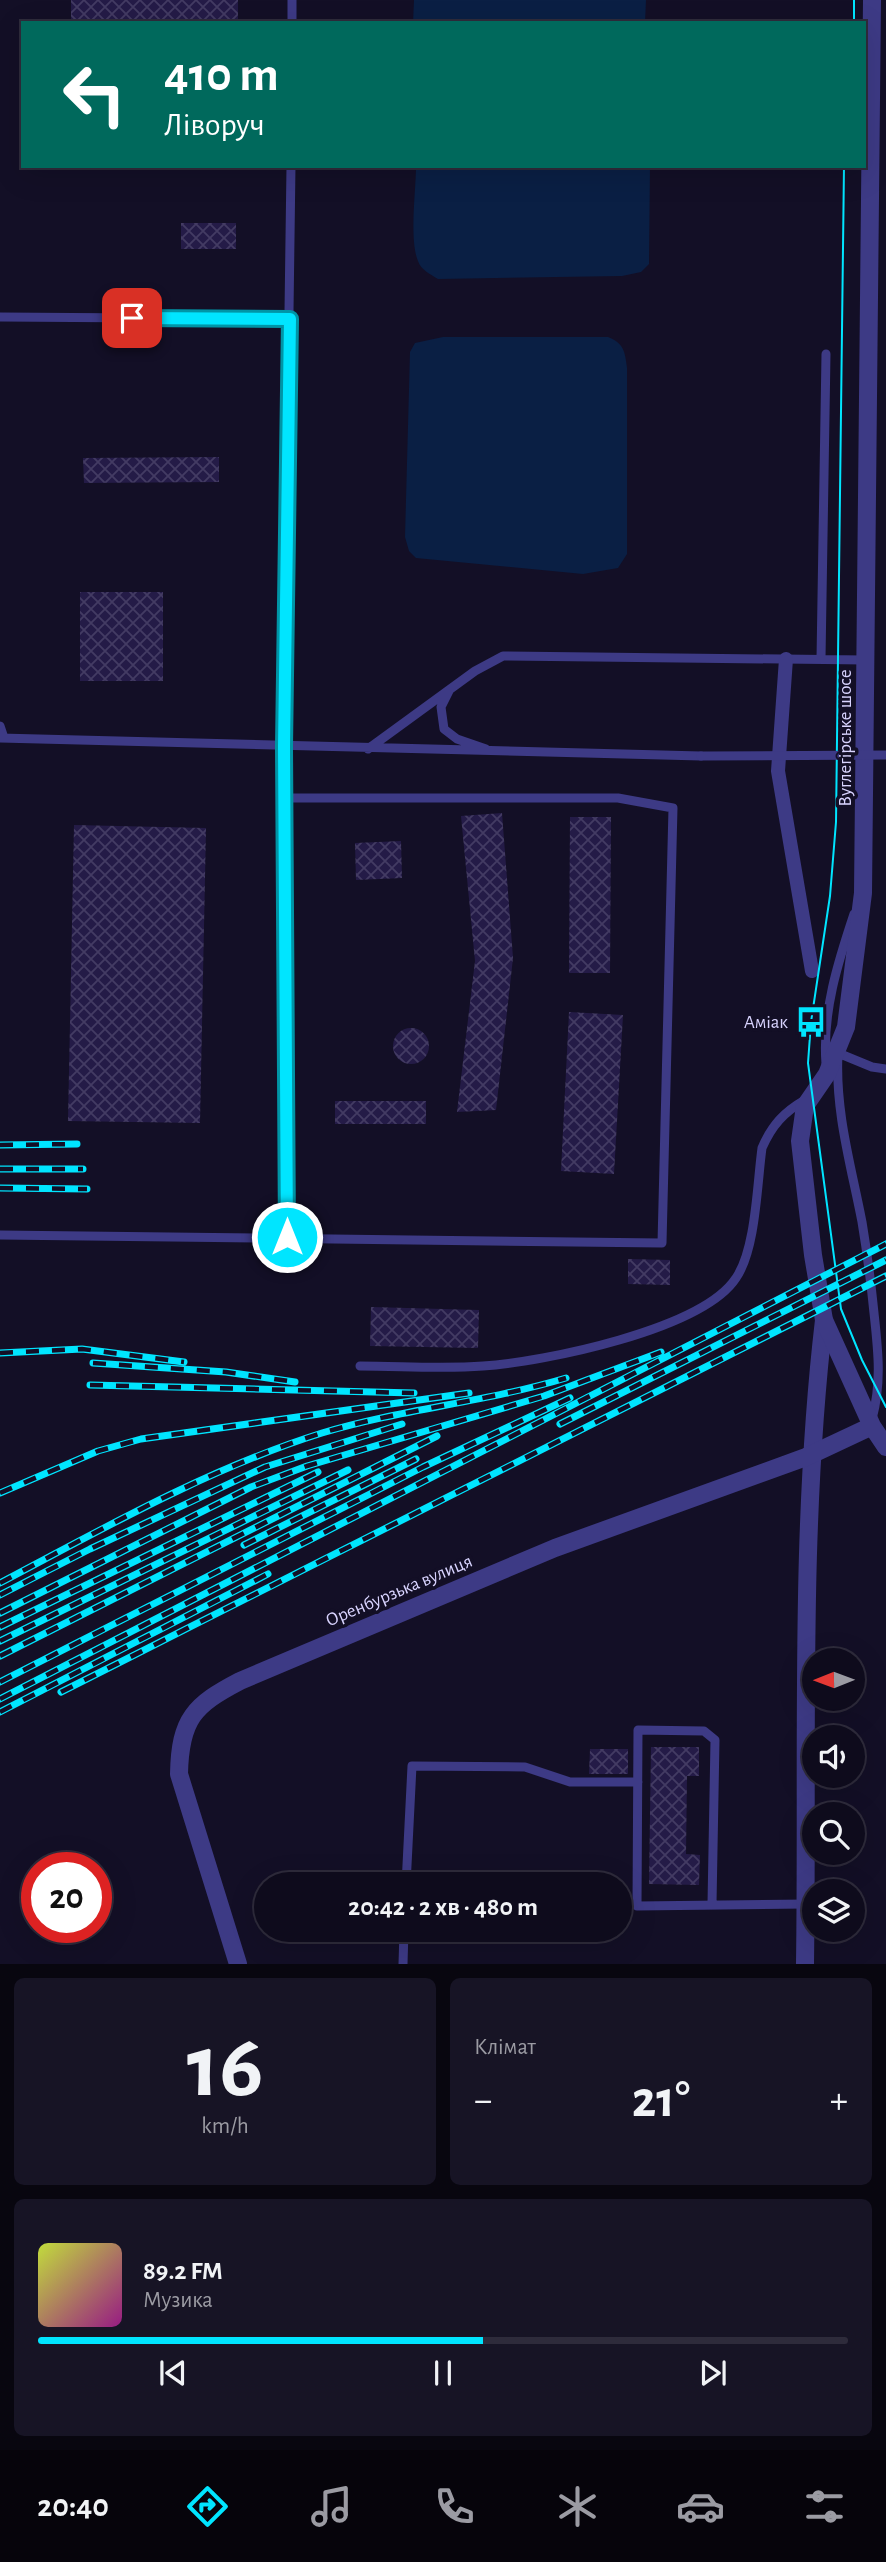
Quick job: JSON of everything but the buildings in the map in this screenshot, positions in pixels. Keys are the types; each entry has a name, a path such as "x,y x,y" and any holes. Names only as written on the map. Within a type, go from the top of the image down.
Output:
{"street":[{"name":"Вуглегірське шосе","path":"872,0 863,893 855,975 846,1027 838,1053 811,1096 801,1118 800,1141 813,1255 824,1320 872,1424 886,1447"},
{"path":"786,659 778,771 812,971"},
{"path":"806,1879 810,1455 824,1320"},
{"name":"Оренбурзька вулиця","path":"238,1964 179,1774 179,1752 185,1723 196,1709 240,1681 555,1548 810,1455 872,1424"},
{"path":"805,1942 805,1964"}],"lane":[{"path":"292,0 292,21"},
{"path":"287,1237 284,747 290,168"},
{"path":"0,317 290,319"},
{"path":"821,659 826,354"},
{"path":"368,749 490,661 517,654 867,660"},
{"path":"450,689 441,708 444,729 457,739 494,751"},
{"path":"0,726 2,738 701,756 886,755"},
{"path":"0,1235 662,1244 673,808 618,798 285,799"},
{"path":"827,1074 825,1050 833,985 863,893"},
{"path":"872,1424 878,1394 878,1350 862,1223 840,1122 836,1087 838,1053 872,1067 886,1069"},
{"path":"360,1366 482,1366 532,1359 624,1339 681,1318 721,1295 734,1282 743,1265 762,1148 769,1132 787,1111 811,1096"},
{"path":"712,1904 715,1740 704,1731 638,1730 637,1906 802,1904"},
{"path":"407,1872 412,1766 525,1767 570,1782 638,1782"},
{"path":"402,1964 403,1942"}],"water":[{"path":"414,0 646,0 645,21 413,21"},
{"path":"416,168 650,168 649,264 641,272 622,276 438,279 426,272 418,261 413,228"},
{"path":"443,337 608,337 621,345 627,368 627,554 618,568 583,574 416,558 409,551 405,537 410,352 415,343"}],"tram line":[{"path":"854,0 854,21"},
{"path":"844,168 836,822 830,896 811,1022 808,1063 841,1309 862,1360 886,1407"}],"railway":[{"path":"0,1145 77,1144"},
{"path":"0,1169 83,1169"},
{"path":"0,1188 87,1189"},
{"path":"0,1699 886,1244"},
{"path":"560,1424 886,1260"},
{"path":"61,1692 886,1276"},
{"path":"0,1353 82,1349 184,1362"},
{"path":"0,1613 251,1487 307,1466 544,1396 661,1352"},
{"path":"93,1363 226,1372 295,1382"},
{"path":"0,1583 158,1500 280,1447 352,1425 566,1378"},
{"path":"90,1385 414,1393"},
{"path":"0,1493 98,1451 141,1439 469,1393"},
{"path":"0,1682 423,1467 570,1398"},
{"path":"0,1595 90,1549 265,1467 402,1424"},
{"path":"0,1656 437,1436"},
{"path":"244,1545 416,1459"},
{"path":"0,1641 348,1470"},
{"path":"0,1627 318,1472"},
{"path":"0,1712 268,1574"}],"place":[{"name":"Аміак","path":"811,1022"}],"route":[{"path":"132,318 290,319 284,747 287,1237"}]}
